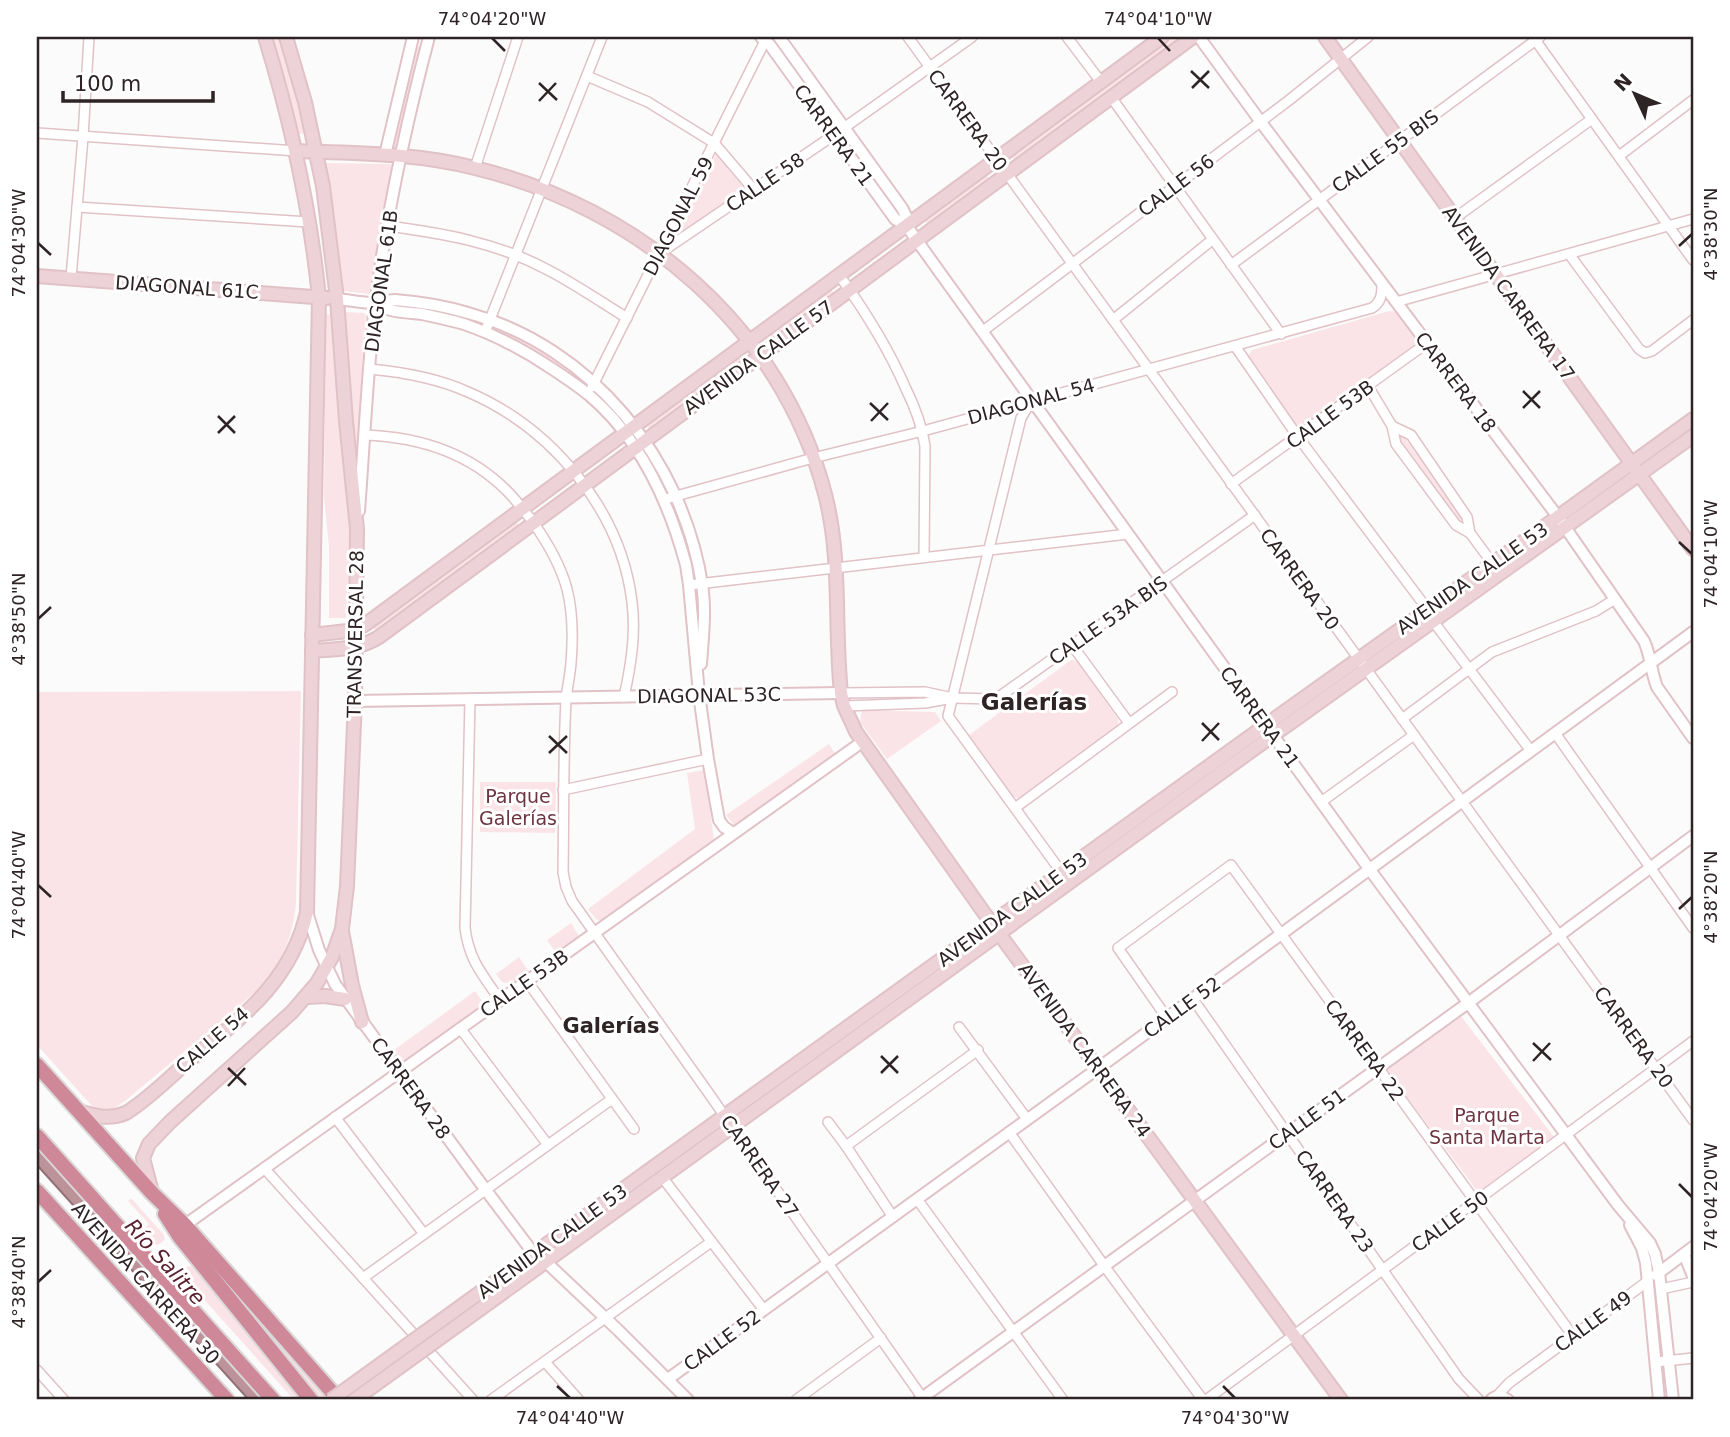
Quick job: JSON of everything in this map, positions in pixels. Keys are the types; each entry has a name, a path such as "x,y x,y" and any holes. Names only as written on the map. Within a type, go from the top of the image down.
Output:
{"highway":[{"path":"37,1065 152,1193 185,1224 339,1400"},
{"name":"AVENIDA CARRERA 30","path":"37,1136 273,1400"},
{"name":"AVENIDA CARRERA 30","path":"37,1191 227,1400"},
{"path":"152,1193 179,1236 311,1400"}],"main road":[{"path":"265,37 296,151 319,297 307,912"},
{"path":"286,37 317,152 337,299"},
{"name":"AVENIDA CALLE 57","path":"312,635 356,630 371,620 1162,37"},
{"name":"AVENIDA CALLE 57","path":"312,651 367,645 379,637 1193,37"},
{"name":"AVENIDA CARRERA 17","path":"1325,37 1693,549"},
{"path":"296,151 437,160 542,188 604,217 677,266 708,294 759,355 794,411 813,458 832,528 842,700"},
{"name":"DIAGONAL 61C","path":"37,276 337,299"},
{"name":"TRANSVERSAL 28","path":"326,968 342,929 347,886 356,647 357,529 337,299"},
{"name":"AVENIDA CALLE 53","path":"354,1400 486,1296 534,1254 729,1121 1269,730 1562,523 1632,464 1693,419"},
{"name":"AVENIDA CALLE 53","path":"1431,616 1493,564 1640,475 1693,436"},
{"name":"AVENIDA CARRERA 24","path":"842,700 851,724 862,742 1341,1400"},
{"name":"AVENIDA CALLE 53","path":"995,928 1062,873 1269,730"},
{"name":"CALLE 54","path":"77,1111 111,1118 126,1113 211,1042 278,979 296,948 307,912"},
{"path":"342,929 362,1023"},
{"name":"CALLE 54","path":"152,1193 144,1158 149,1144 292,1012 307,997 326,968"},
{"path":"307,997 345,999"},
{"name":"AVENIDA CALLE 53","path":"331,1400 486,1296 545,1262 662,1177 729,1121"}],"street":[{"path":"71,278 89,37"},
{"path":"386,155 413,37"},
{"name":"DIAGONAL 61B","path":"357,529 376,303 387,226 426,37"},
{"path":"475,168 519,37"},
{"path":"485,331 602,37"},
{"name":"CARRERA 21","path":"779,37 902,208 906,225"},
{"name":"CARRERA 20","path":"908,37 1693,1121"},
{"name":"CALLE 58","path":"659,253 845,128 972,37"},
{"path":"1068,37 1101,82"},
{"name":"CARRERA 18","path":"1199,37 1562,523 1644,641 1657,687 1693,738"},
{"name":"CALLE 56","path":"983,331 1368,37"},
{"name":"CARRERA 21","path":"765,38 895,219 906,225 917,240 1370,870 1618,1205"},
{"name":"DIAGONAL 59","path":"589,394 765,38"},
{"path":"1536,38 1693,260"},
{"name":"CALLE 55 BIS","path":"1231,265 1536,38"},
{"path":"587,76 648,102 714,143 754,190"},
{"path":"1111,97 1281,334"},
{"path":"1619,156 1693,100"},
{"path":"1455,218 1592,119"},
{"path":"37,133 296,151"},
{"path":"77,207 309,222"},
{"path":"1396,302 1693,219"},
{"path":"387,226 454,236 516,255 540,265 626,318"},
{"path":"1113,320 1212,240"},
{"path":"1569,254 1639,349 1645,353 1652,351 1693,320"},
{"path":"839,275 869,317 890,354 923,430 924,557"},
{"name":"DIAGONAL 54","path":"664,499 1371,308 1380,300 1382,284"},
{"path":"337,299 376,303 384,300 424,303 490,320 556,352 610,397 676,496 692,540 702,583 704,626 699,694"},
{"path":"376,303 386,310 447,319 485,331 526,352 589,394 629,429"},
{"name":"CALLE 53B","path":"1231,484 1427,343"},
{"path":"1235,346 1298,437 1531,751"},
{"path":"369,369 436,380 498,407 527,426 584,485 617,541 632,602 634,634 624,697"},
{"path":"1368,386 1392,426 1396,444 1456,525 1470,533 1493,564"},
{"path":"1032,400 1021,418 948,716 1062,873"},
{"path":"1392,426 1410,435 1467,517 1470,533"},
{"name":"CARRERA 27","path":"365,435 416,441 454,454 481,469 505,488 554,554 567,589 572,626 566,698 562,872 572,901 922,1399"},
{"path":"640,444 680,543 689,584 699,694 719,820 733,833"},
{"name":"CALLE 53A BIS","path":"953,698 996,699 1255,515"},
{"path":"689,584 1128,534"},
{"path":"1402,719 1492,652 1596,611 1615,599"},
{"name":"CALLE 52","path":"668,1379 1167,1018 1693,632"},
{"path":"1072,645 1129,723"},
{"path":"1015,808 1172,692"},
{"name":"DIAGONAL 53C","path":"355,701 699,694 925,703 953,698"},
{"path":"470,699 465,928 471,956 500,1000"},
{"path":"1555,733 1693,928"},
{"path":"1321,802 1414,735"},
{"name":"CALLE 53B","path":"185,1224 862,742"},
{"path":"563,790 708,759"},
{"name":"CALLE 51","path":"922,1399 1468,1003 1693,835"},
{"name":"CARRERA 22","path":"1167,1018 1118,948 1231,865 1573,1336"},
{"name":"CARRERA 28","path":"307,912 326,968 345,999 534,1254"},
{"path":"527,981 634,1129"},
{"name":"CARRERA 23","path":"1193,999 1459,1379 1479,1400"},
{"path":"959,1027 1027,1119"},
{"path":"460,1028 548,1145"},
{"name":"CALLE 50","path":"1205,1400 1693,1041"},
{"path":"846,1146 978,1050"},
{"path":"363,1278 612,1099"},
{"path":"335,1117 424,1234"},
{"path":"828,1122 893,1217"},
{"path":"1009,1132 1104,1266 1205,1400"},
{"path":"264,1168 473,1400"},
{"path":"662,1177 764,1310"},
{"path":"917,1199 1063,1400"},
{"path":"1618,1205 1650,1243 1655,1254 1672,1400"},
{"path":"1618,1205 1642,1248 1646,1263 1659,1400"},
{"path":"491,1400 711,1242"},
{"path":"1689,1251 1693,1276"},
{"name":"CALLE 49","path":"1493,1398 1509,1383 1689,1251"},
{"path":"545,1262 688,1400"},
{"path":"1661,1289 1693,1282"},
{"path":"796,1400 881,1338"},
{"path":"1656,1362 1693,1358"},
{"path":"545,1362 579,1400"},
{"path":"37,1370 64,1400"},
{"path":"1493,1398 1508,1400"}],"green space":[{"path":"271,37 280,37 305,133 299,134"},
{"path":"1173,37 1179,40 1015,161 1011,156"},
{"path":"416,48 422,48 399,147 390,147"},
{"path":"716,154 745,189 676,238"},
{"path":"325,163 390,164 393,168 372,290 369,294 344,291 341,287"},
{"path":"984,172 990,180 928,225 922,217"},
{"path":"830,288 834,293 769,343 765,337"},
{"path":"1389,311 1400,312 1419,337 1415,345 1302,426 1291,420 1249,362 1248,356 1252,350"},
{"path":"343,313 366,315 357,452 354,453"},
{"path":"326,314 333,315 349,492 350,546 346,618 329,618 329,547 324,498"},
{"path":"499,329 566,367 587,382 586,386 495,331"},
{"path":"738,356 742,362 650,430 646,425"},
{"path":"1400,436 1405,438 1462,516 1461,522 1458,522 1398,441"},
{"path":"516,521 518,525 376,631 373,627"},
{"path":"1071,660 1077,661 1118,719 1118,726 1018,798 1010,796 969,739 969,735"},
{"path":"301,691 296,904 289,940 280,961 258,990 125,1101 107,1113 92,1106 37,1045 37,692"},
{"path":"862,710 935,712 941,721 887,759 860,722"},
{"path":"829,744 836,755 735,826 726,815"},
{"path":"705,770 714,841 600,921 596,919 588,909 695,829 687,773"},
{"name":"Parque Galerías","path":"480,782 556,782 555,833 480,832"},
{"path":"571,923 579,936 556,953 547,940"},
{"path":"519,957 529,972 511,984 502,982 496,974"},
{"path":"475,991 484,1004 399,1066 390,1053"},
{"name":"Parque Santa Marta","path":"1460,1015 1554,1137 1478,1192 1386,1069"},
{"path":"131,1198 164,1235 165,1240 158,1245 143,1231 149,1224 128,1201"},
{"path":"194,1267 300,1400 294,1400 183,1276 183,1269"},
{"path":"220,1275 333,1400 320,1400 299,1377"}],"shaded area":[{"path":"37,1139 268,1400 249,1400 37,1165"}],"district":[{"name":"Galerías","path":"1034,702"},
{"name":"Galerías","path":"611,1026"}],"water label":[{"name":"Río Salitre","path":"165,1262"}]}
